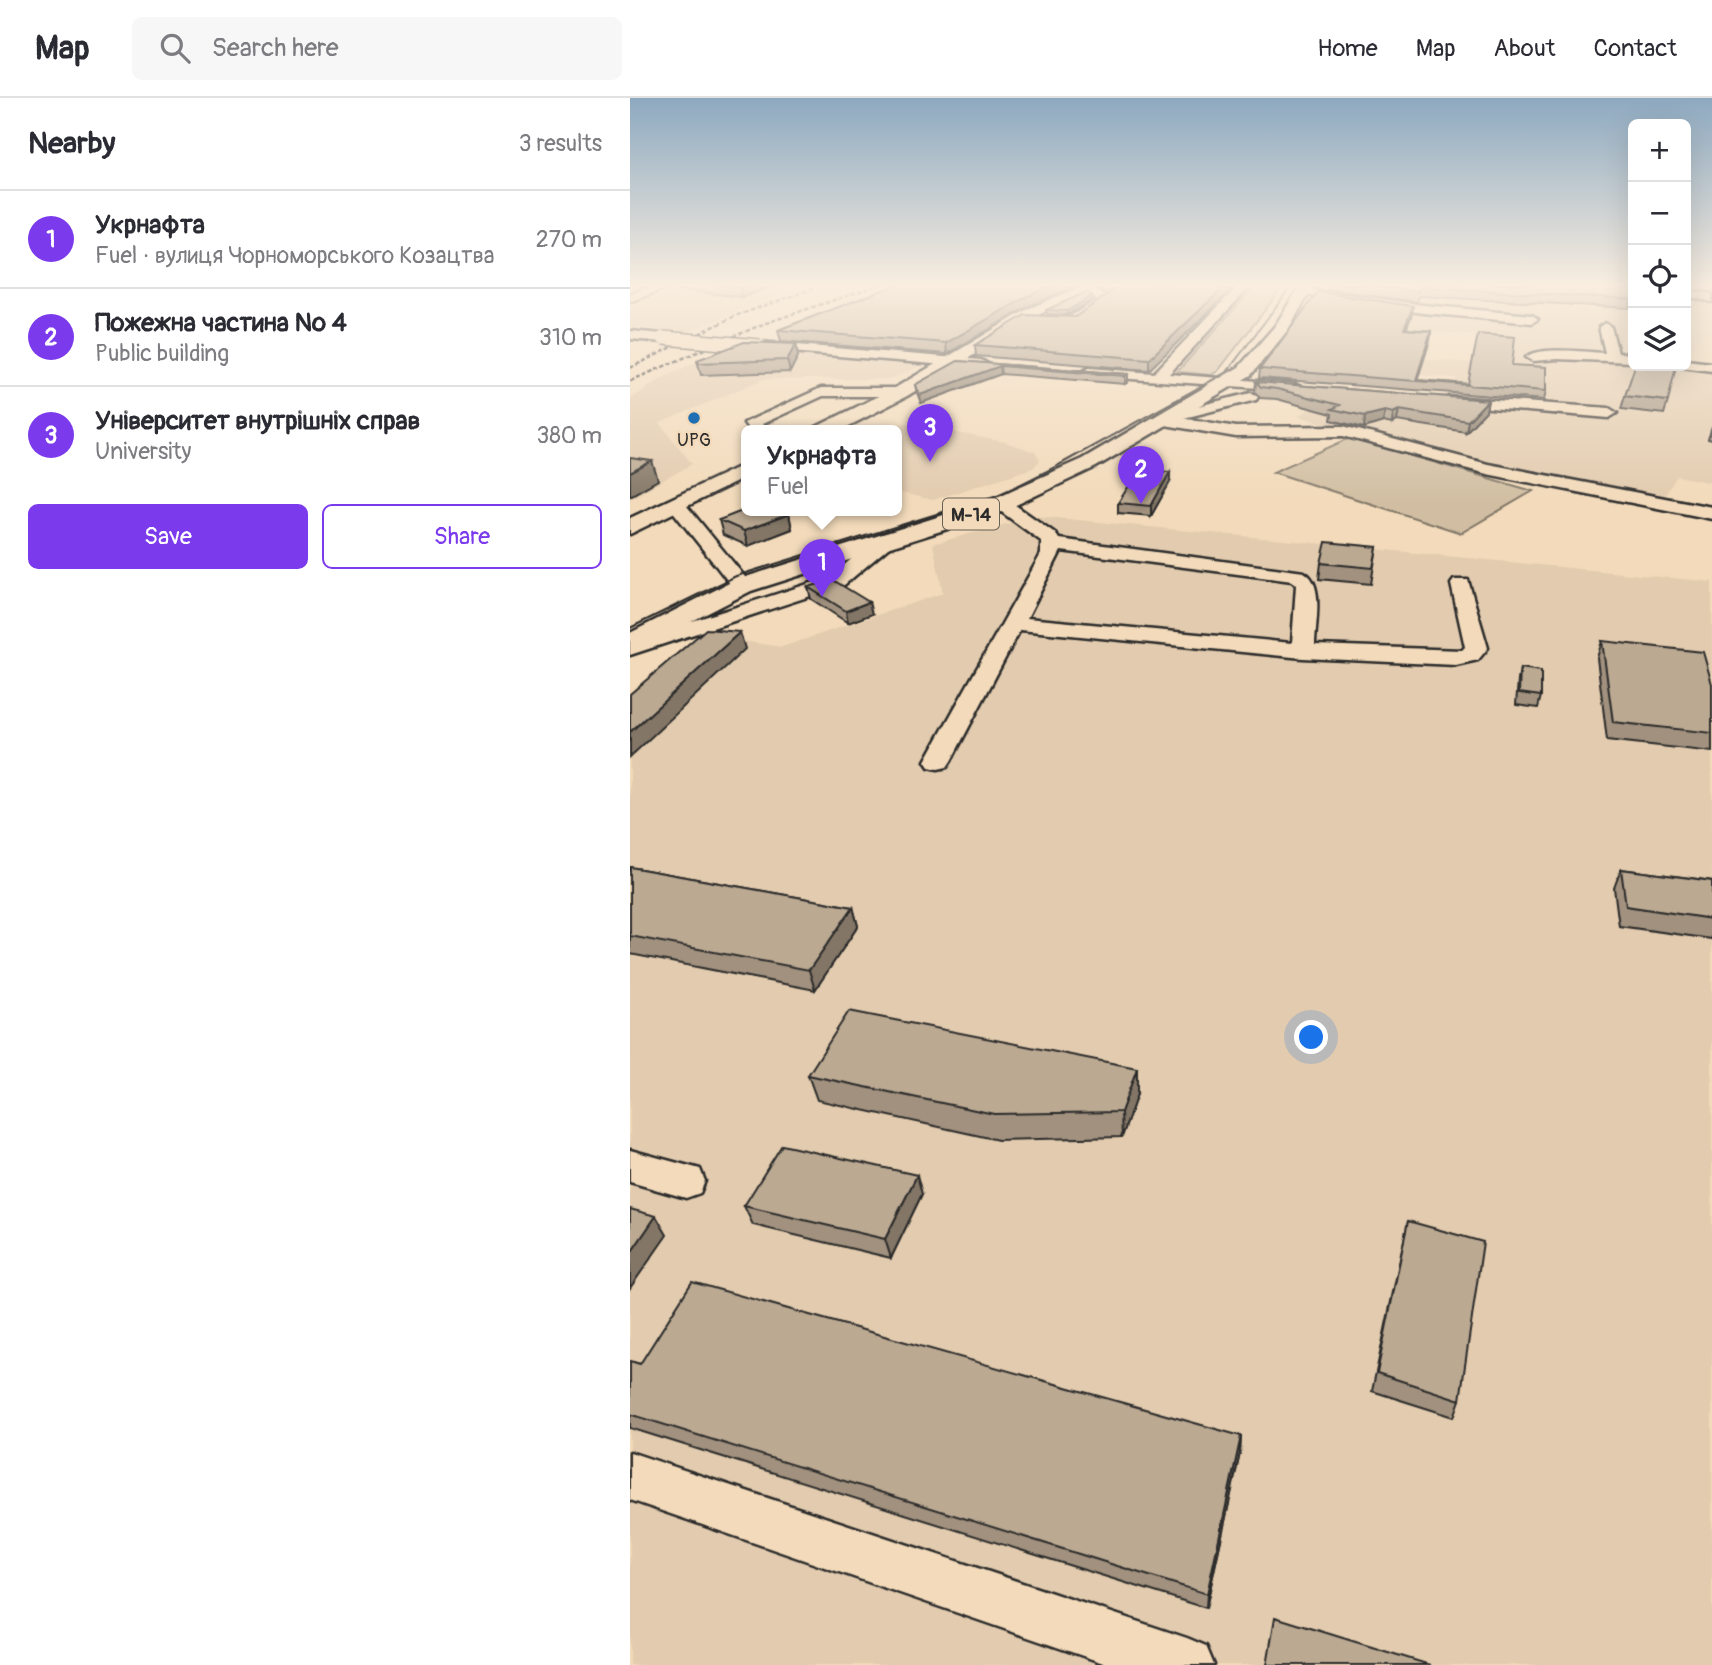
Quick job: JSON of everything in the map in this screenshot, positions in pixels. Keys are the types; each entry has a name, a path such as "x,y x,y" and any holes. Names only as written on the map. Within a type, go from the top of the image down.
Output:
{"main road":[{"path":"835,425 961,357"},
{"name":"М-14","path":"630,647 660,626 742,586 1002,504 1089,463 1168,419 1247,370 1257,357"},
{"path":"630,527 741,472"}],"street":[{"path":"894,357 994,365"},
{"path":"1157,378 1177,357"},
{"path":"1691,365 1712,367"},
{"path":"1076,371 1226,383 1255,391 1313,390"},
{"path":"754,425 752,423 821,392 901,391"},
{"path":"1168,419 1255,391"},
{"path":"1433,399 1609,413"},
{"path":"1168,419 1236,432 1317,429 1355,433 1488,469 1710,507"},
{"path":"938,761 1051,554 1052,544 1048,537 1002,504"},
{"path":"676,505 742,586"},
{"path":"630,647 837,581 887,539"},
{"path":"1052,544 1297,576 1304,580 1306,585 1303,650"},
{"path":"1013,623 1303,650 1456,658 1470,655 1478,648 1461,584"},
{"path":"630,1166 686,1181"},
{"path":"630,1476 1187,1665"}],"shaded area":[{"path":"705,357 836,357 924,365 889,379 764,379 660,423 692,464 630,499 630,400 656,382"},
{"path":"1191,357 1229,357 1218,371 1211,375 1177,372"},
{"path":"1403,357 1510,366 1511,357 1524,357 1526,360 1535,357 1583,357 1628,360 1628,371 1691,371 1691,368 1712,370 1712,483 1677,476 1661,501 1429,452 1298,416 1331,395 1450,399 1456,378 1383,372"},
{"path":"904,423 1005,442 1035,452 1040,460 1033,468 933,500 902,493 900,425"},
{"path":"1350,438 1533,491 1461,533 1273,472"},
{"path":"1036,516 1712,582 1712,1665 630,1665 630,700 707,636 782,647 943,593 933,544"}],"building":[{"path":"705,357 789,357 787,360 698,363 697,360"},
{"path":"1269,357 1423,357 1416,380 1468,384 1473,357 1513,357 1512,365 1546,367 1546,391 1260,369"},
{"path":"958,361 1128,374 1125,376 1000,366 920,395 915,385"},
{"path":"1633,371 1675,371 1668,401 1625,396"},
{"path":"1256,382 1488,400 1468,421 1399,410 1365,416 1332,409 1340,405 1261,387"},
{"path":"630,458 652,461 630,473"},
{"path":"1139,470 1170,472 1151,506 1118,503"},
{"path":"741,511 741,516 784,516 744,531 719,520"},
{"path":"1326,542 1377,547 1373,568 1321,563"},
{"path":"833,580 869,602 846,611 808,587"},
{"path":"706,629 740,632 630,732 630,694"},
{"path":"1602,641 1703,652 1712,684 1712,733 1613,722"},
{"path":"1520,668 1541,671 1541,696 1519,693"},
{"path":"630,867 853,907 809,970 630,936"},
{"path":"1621,869 1712,881 1712,919 1626,906"},
{"path":"849,1011 1137,1068 1121,1112 994,1114 808,1075"},
{"path":"782,1145 917,1175 885,1239 744,1206"},
{"path":"630,1209 656,1216 630,1254"},
{"path":"1408,1221 1483,1242 1460,1400 1377,1373"},
{"path":"692,1282 1241,1436 1207,1594 630,1414 630,1361 640,1364"},
{"path":"1275,1617 1430,1665 1267,1665"}],"tunnel":[{"path":"1251,397 1254,393"}],"tram line":[{"path":"630,628 736,576 1001,494 1227,372 1238,357"}],"railway":[{"path":"630,368 652,357"},
{"path":"630,381 686,357"}],"place":[{"name":"UPG","path":"694,418"},
{"name":"Університет внутрішніх справ","path":"930,462"},
{"name":"Пожежна частина № 4","path":"1141,504"},
{"name":"Укрнафта","path":"822,597"}]}
